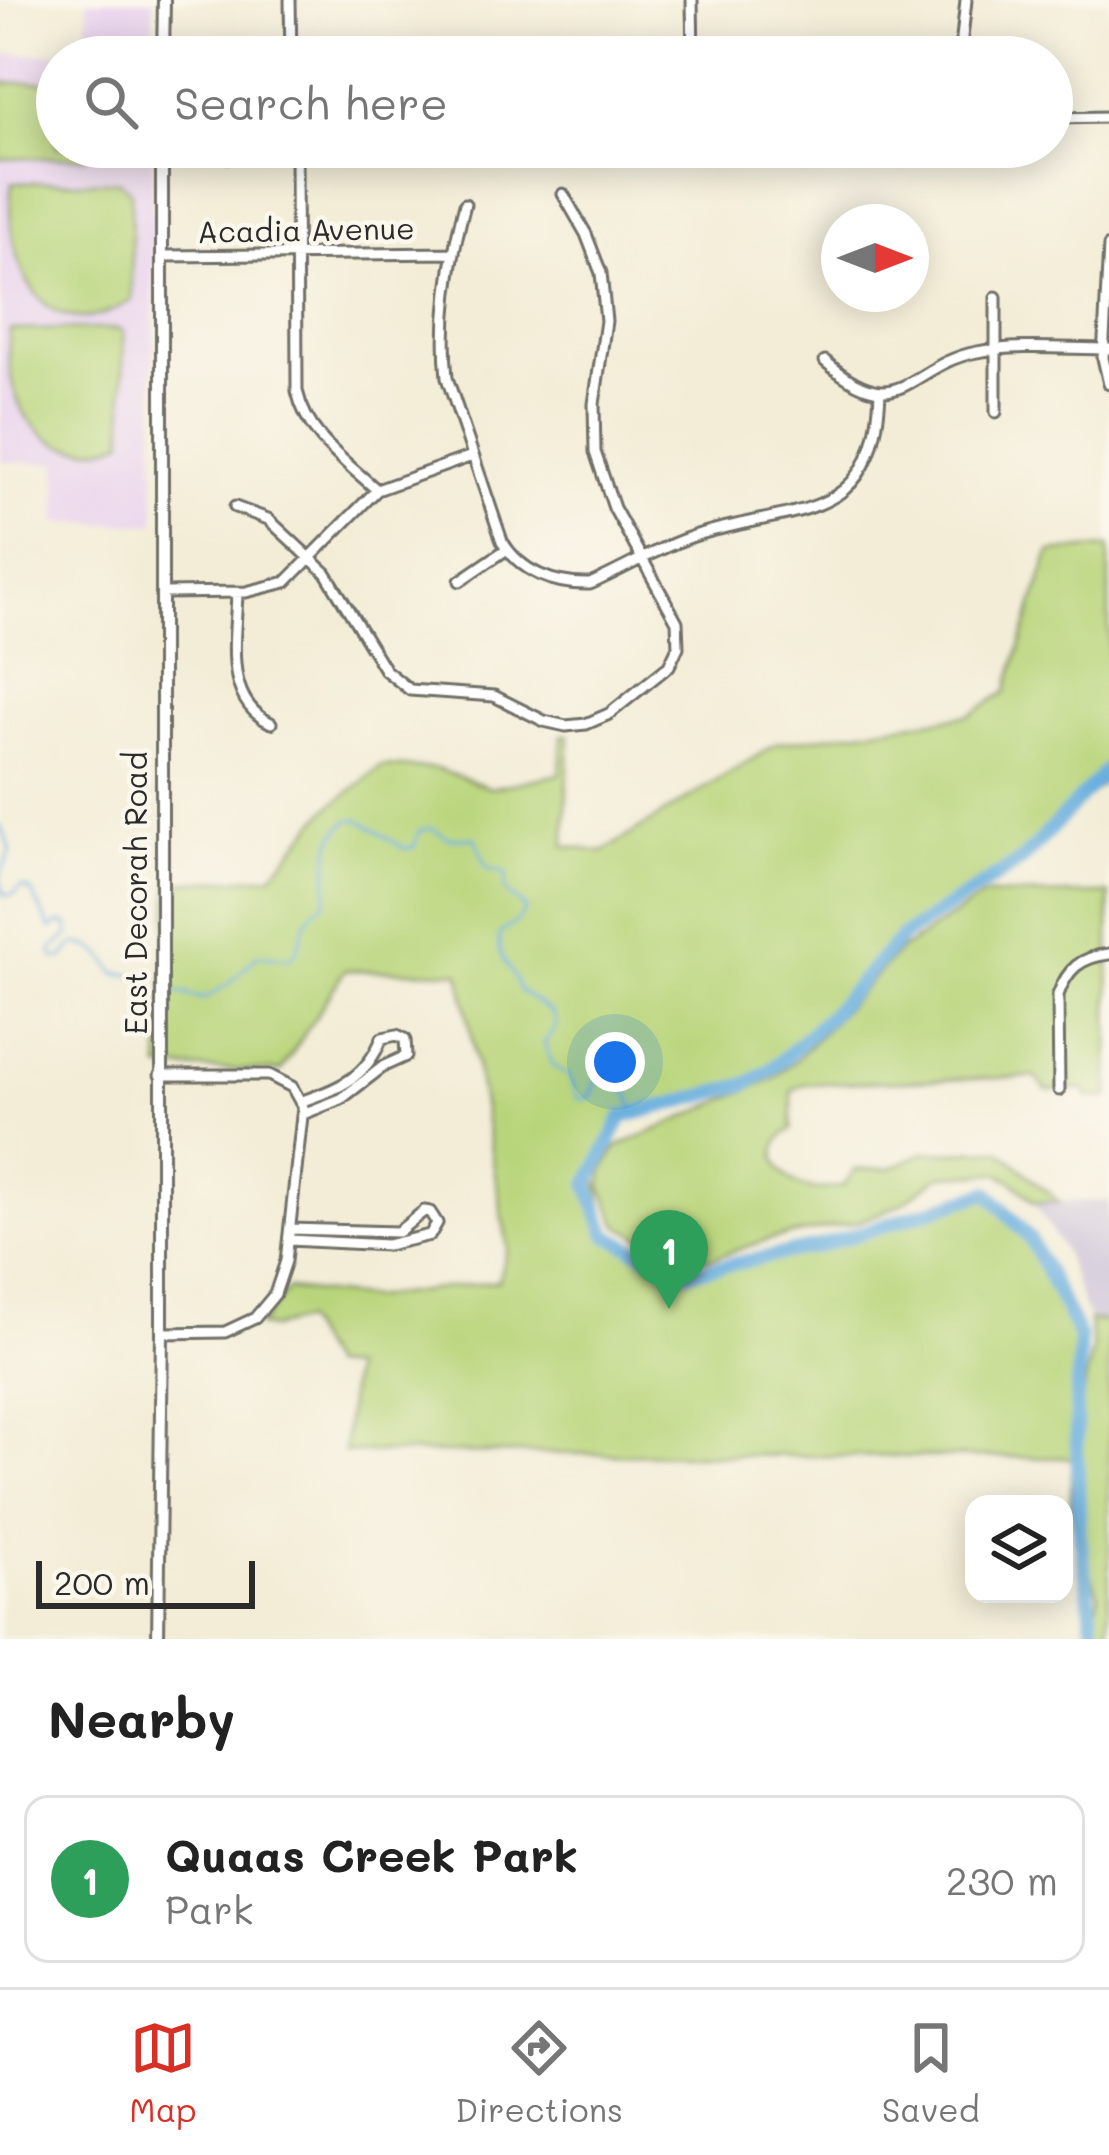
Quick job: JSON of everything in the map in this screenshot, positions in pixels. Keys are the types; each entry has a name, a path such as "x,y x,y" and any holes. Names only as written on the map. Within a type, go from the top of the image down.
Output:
{"street":[{"path":"163,36 164,0"},
{"path":"290,0 291,36"},
{"path":"692,0 693,36"},
{"path":"963,36 967,0"},
{"path":"1073,118 1109,117"},
{"name":"East Decorah Road","path":"158,1639 162,168"},
{"path":"296,168 297,392 302,413 316,435 376,490"},
{"path":"236,507 268,519 311,558 342,594 385,670 410,690 494,696 544,721 566,726 609,714 669,666 678,647 677,622 603,481 595,452 594,404 606,321 601,273 563,194"},
{"path":"465,204 452,253 444,350 447,378 507,549 543,578 590,584 698,534 840,496 865,468 875,445 880,392"},
{"path":"1109,246 1109,384"},
{"name":"Acadia Avenue","path":"162,256 452,253"},
{"path":"996,297 996,412"},
{"path":"825,361 860,386 880,392 902,388 959,357 996,350 1106,349"},
{"path":"161,593 237,592 286,581 376,490 472,456"},
{"path":"460,581 507,549"},
{"path":"237,592 236,681 250,709 271,723"},
{"path":"1059,1090 1058,995 1082,961 1109,954"},
{"path":"397,1035 405,1039 406,1056 400,1062 384,1066 341,1099 302,1108 337,1089 372,1061 382,1038 397,1035"},
{"path":"160,1075 269,1075 292,1087 302,1108 290,1234 275,1294 255,1318 226,1332 162,1333"},
{"path":"424,1211 437,1223 430,1235 387,1245 290,1234 398,1232 424,1211"}],"shaded area":[{"path":"0,0 4,54 36,54 36,168 152,168 155,524 57,523 58,463 0,462"},
{"path":"88,0 153,0 152,36 87,36"},
{"path":"1109,1201 1109,1321 1089,1321 1063,1250 1034,1202"}],"green space":[{"path":"36,82 36,158 0,159 0,83"},
{"path":"119,181 131,192 132,299 103,314 77,317 54,310 36,294 23,272 10,214 12,183"},
{"path":"119,329 123,333 124,441 73,448 52,440 35,427 13,385 10,330"},
{"path":"1109,547 1109,777 1022,860 902,936 829,1016 772,1069 747,1084 622,1117 597,1177 607,1235 683,1274 817,1247 988,1192 1030,1239 1080,1338 1079,1411 1093,1346 1089,1321 1109,1321 1109,1639 1089,1639 1099,1595 1074,1529 1073,1458 344,1452 351,1368 329,1366 303,1320 272,1328 259,1326 288,1289 371,1298 498,1281 508,1248 460,972 345,970 281,1071 160,1068 170,884 271,876 326,810 382,766 437,769 491,788 560,774 562,735 569,735 565,846 602,852 778,743 969,715 1006,692 1050,552"},
{"path":"1109,894 1109,1097 1087,1097 1086,1090 1047,1090 1035,1077 804,1084 792,1091 792,1129 775,1152 780,1169 795,1183 819,1189 844,1186 854,1170 891,1168 923,1153 1000,1150 1059,1202 1034,1202 997,1173 940,1176 901,1204 858,1222 770,1239 713,1258 681,1259 618,1225 602,1188 603,1171 617,1147 774,1078 899,951 985,895"}],"waterway":[{"path":"1095,1639 1080,1537 1076,1411 1080,1338 1030,1239 988,1192 817,1247 683,1274 607,1235 588,1185 622,1117 747,1084 772,1069 829,1016 902,936 1022,860 1109,767"},
{"path":"170,990 204,999 227,985 258,955 290,959 309,917 325,903 330,849 348,821 358,819 405,849 414,847 419,831 431,828 448,838 475,838 487,868 506,872 505,891 526,909 500,933 499,950 519,990 553,1014 556,1027 544,1043 553,1066 568,1076 579,1099 590,1098 597,1081 607,1076 628,1091 636,1113"},
{"path":"0,826 11,850 0,875"},
{"path":"0,878 4,895 13,895 21,887 31,891 51,929 67,924 69,934 51,951 54,958 63,958 74,944 89,947 115,973 145,976 153,988"}],"place":[{"name":"Quaas Creek Park","path":"669,1309"}]}
